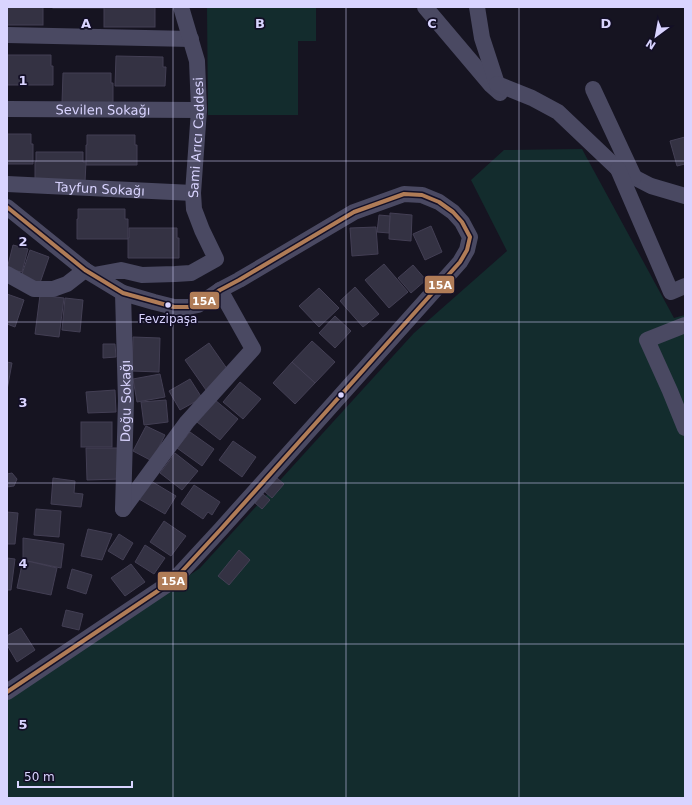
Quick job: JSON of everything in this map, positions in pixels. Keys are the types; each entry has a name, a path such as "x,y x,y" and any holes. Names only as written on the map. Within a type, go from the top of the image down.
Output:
{"street":[{"name":"Sami Arıcı Caddesi","path":"90,272 121,270 142,274 191,273 216,259 194,209 193,193 199,110 197,61 181,7"},
{"path":"425,7 491,85 500,93 482,38 477,7"},
{"path":"7,35 191,39"},
{"path":"497,84 532,98 558,112 618,169 650,186 685,196"},
{"path":"593,89 634,177"},
{"name":"Sevilen Sokağı","path":"7,109 199,110"},
{"path":"618,169 671,292 685,286"},
{"name":"Tayfun Sokağı","path":"7,184 193,193"},
{"path":"7,207 90,272 123,293 174,307 198,305 220,290 354,212 404,194 422,195 439,202 453,212 462,222 470,236 467,250 460,262 174,580 7,692"},
{"path":"7,274 34,290 53,289 67,284 90,272"},
{"name":"Doğu Sokağı","path":"123,293 126,401 123,509 187,422 253,349 220,290"},
{"path":"685,324 647,340 685,428"}],"green space":[{"path":"207,7 316,7 316,41 298,41 298,115 208,115"},
{"path":"582,149 674,318 685,315 685,798 7,798 7,700 200,568 414,333 507,251 471,180 504,150"}],"building":[{"path":"7,7 43,7 43,25 7,25"},
{"path":"104,7 104,8 53,8"},
{"path":"104,7 155,7 155,27 104,27"},
{"path":"7,55 51,55 51,66 53,66 53,85 7,85"},
{"path":"116,56 163,57 163,67 166,67 165,86 115,86"},
{"path":"63,73 111,73 111,83 113,83 113,103 62,103"},
{"path":"7,134 31,134 31,144 33,144 33,164 7,164"},
{"path":"87,135 135,135 135,145 137,145 137,165 86,165"},
{"path":"685,137 685,164 677,166 670,141"},
{"path":"36,152 83,152 83,162 86,162 85,182 35,182"},
{"path":"78,209 125,209 125,219 128,219 128,239 77,239"},
{"path":"390,213 412,215 411,241 389,239"},
{"path":"379,215 390,216 389,233 377,232"},
{"path":"431,226 442,252 425,260 413,234"},
{"path":"376,227 378,254 352,256 350,228"},
{"path":"129,228 177,228 177,238 179,238 179,258 128,258"},
{"path":"13,245 28,249 22,272 7,269"},
{"path":"30,250 49,257 40,283 21,277"},
{"path":"384,264 408,292 389,308 365,280"},
{"path":"413,265 426,280 411,293 398,278"},
{"path":"355,287 379,314 363,327 340,301"},
{"path":"319,288 339,308 319,327 299,306"},
{"path":"7,294 24,300 15,327 7,324"},
{"path":"40,295 64,298 59,337 35,334"},
{"path":"65,298 83,300 80,332 62,330"},
{"path":"335,316 351,331 335,348 319,333"},
{"path":"133,337 160,338 159,372 132,371"},
{"path":"312,341 335,362 315,383 292,362"},
{"path":"209,343 230,373 206,390 185,360"},
{"path":"103,344 115,344 116,357 103,358"},
{"path":"7,362 12,363 7,390"},
{"path":"292,362 315,383 295,404 273,383"},
{"path":"160,374 165,397 137,402 133,379"},
{"path":"190,379 202,398 180,410 169,391"},
{"path":"240,382 261,399 243,419 223,402"},
{"path":"115,390 116,412 88,413 86,392"},
{"path":"166,400 168,422 144,425 141,402"},
{"path":"215,400 238,419 220,440 197,422"},
{"path":"81,422 112,422 112,447 81,447"},
{"path":"146,426 165,435 152,461 133,451"},
{"path":"190,432 214,449 202,466 177,448"},
{"path":"233,441 256,457 242,477 219,460"},
{"path":"86,448 120,448 121,479 87,480"},
{"path":"175,453 198,471 182,490 160,473"},
{"path":"12,473 17,479 14,486 7,487 7,474"},
{"path":"53,478 75,481 74,493 83,494 81,507 51,504"},
{"path":"277,478 284,484 272,498 265,492"},
{"path":"151,481 176,496 165,514 139,499"},
{"path":"194,485 220,502 212,515 208,512 203,519 181,504"},
{"path":"263,494 270,500 262,509 255,503"},
{"path":"36,509 61,511 59,537 34,535"},
{"path":"7,512 18,513 15,544 7,544"},
{"path":"164,521 186,536 171,556 150,542"},
{"path":"88,529 112,534 102,560 81,556"},
{"path":"119,534 133,543 123,560 108,551"},
{"path":"23,538 64,544 61,568 23,560"},
{"path":"145,545 165,558 154,574 135,562"},
{"path":"239,550 250,560 229,585 218,576"},
{"path":"7,558 15,559 11,590 7,590"},
{"path":"23,560 57,568 51,595 17,588"},
{"path":"131,564 145,582 125,596 111,578"},
{"path":"72,569 92,575 86,594 67,588"},
{"path":"66,610 83,614 79,630 62,626"},
{"path":"21,628 35,650 17,662 7,645 7,636"}],"transit line":[{"name":"15A","path":"7,207 85,270 123,293 174,307 198,305 220,290 354,212 404,194 422,195 439,202 453,212 462,222 470,237 467,250 460,262 174,580 7,692"}],"place":[{"name":"Fevzipaşa","path":"168,305"}]}
